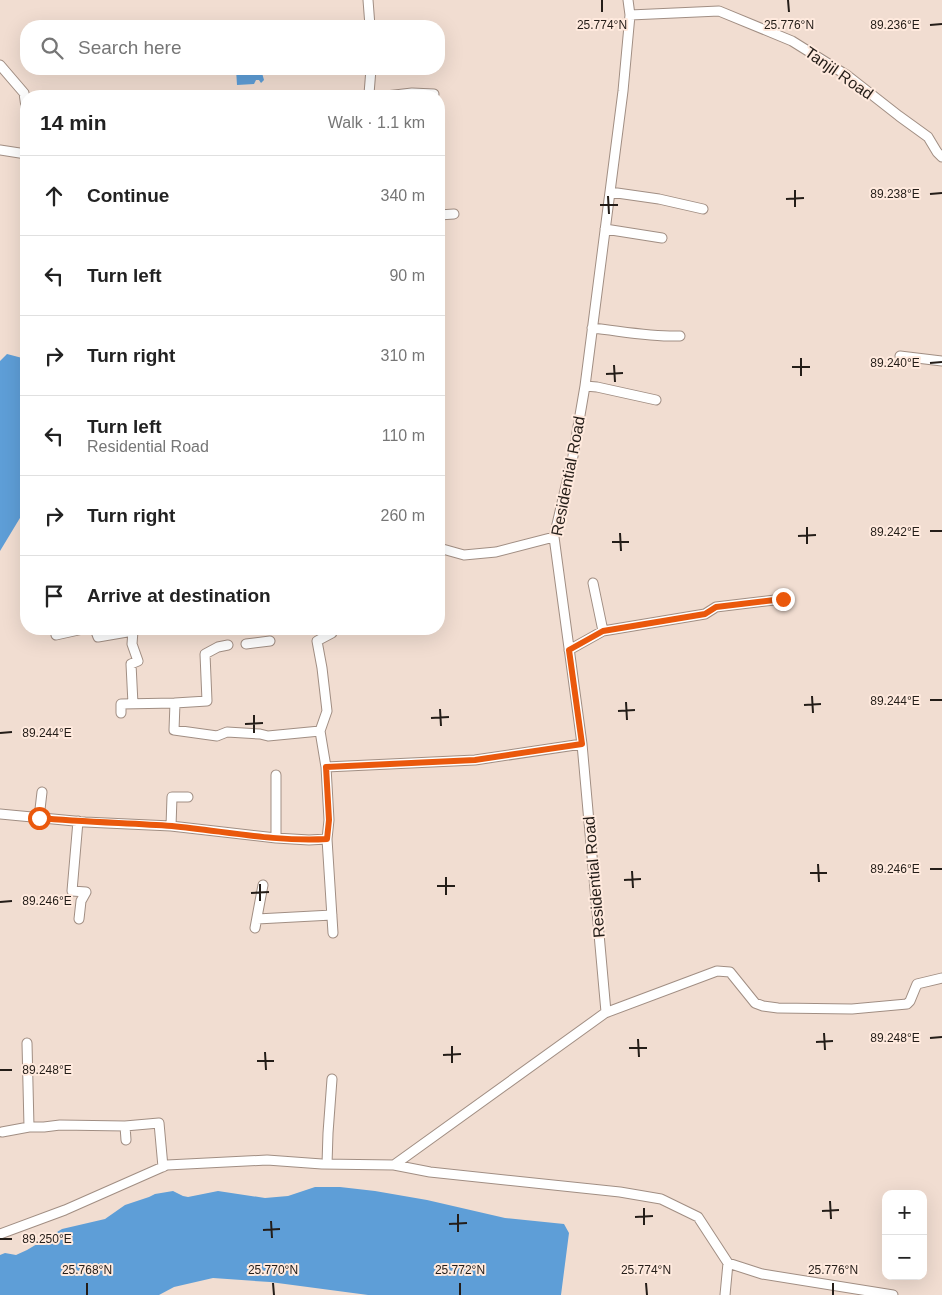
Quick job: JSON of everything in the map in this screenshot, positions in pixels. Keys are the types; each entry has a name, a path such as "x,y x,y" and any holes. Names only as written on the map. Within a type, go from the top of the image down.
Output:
{"street":[{"path":"368,0 370,20"},
{"name":"Residential Road","path":"606,1012 582,744 554,537 573,456 585,386 623,91 630,15 628,0"},
{"name":"Tanjil Road","path":"630,15 719,11 792,41 848,76 928,137 942,157"},
{"path":"0,65 21,90"},
{"path":"369,90 371,75"},
{"path":"0,150 20,153"},
{"path":"610,192 659,199 703,209"},
{"path":"445,215 454,214"},
{"path":"605,229 662,238"},
{"path":"592,328 660,337 680,336"},
{"path":"900,356 942,361"},
{"path":"585,386 656,400"},
{"path":"445,550 464,555 496,552 554,537"},
{"path":"594,583 603,631"},
{"path":"569,650 603,631 705,614 716,607 783,599"},
{"path":"133,635 132,644 138,661 131,664 133,704"},
{"path":"328,635 317,641 322,668 326,711 320,731 326,767 329,820 327,839 333,933"},
{"path":"246,644 270,641"},
{"path":"121,712 121,704 207,701 205,654 218,647 228,645"},
{"path":"175,703 174,730 217,736 227,732 268,736 320,731"},
{"path":"326,767 475,760 582,744"},
{"path":"276,775 276,838"},
{"path":"39,818 42,792"},
{"path":"172,826 172,796 188,798"},
{"path":"0,814 78,821 172,826 276,838 327,839"},
{"path":"78,821 72,891 86,892 81,901 79,919"},
{"path":"263,886 256,924 332,915"},
{"path":"394,1165 606,1012 717,971 730,972 754,1003 778,1008 852,1009 906,1004 910,1001 917,984 942,978"},
{"path":"28,1043 29,1127"},
{"path":"327,1164 332,1079"},
{"path":"2,1132 29,1127 60,1125 126,1126 159,1123 163,1167"},
{"path":"126,1126 126,1140"},
{"path":"0,1234 65,1210 167,1166 267,1160 327,1164 394,1165 430,1172 661,1198 698,1217 728,1263 725,1295"},
{"path":"728,1263 762,1274 893,1295"}],"water":[{"path":"236,75 263,75 264,80 261,83 259,80 256,80 254,84 237,85"},
{"path":"7,354 20,357 20,518 0,551 0,361"},
{"path":"315,1187 340,1187 375,1191 427,1200 505,1218 564,1224 569,1233 561,1295 368,1295 270,1282 213,1278 174,1287 159,1295 0,1295 0,1255 5,1253 16,1255 62,1229 105,1219 125,1205 155,1194 173,1191 188,1197 218,1191 265,1198 288,1196"}],"route":[{"path":"39,818 172,826 276,838 327,839 329,820 326,767 475,760 582,744 569,650 603,631 705,614 716,607 783,599"}]}
